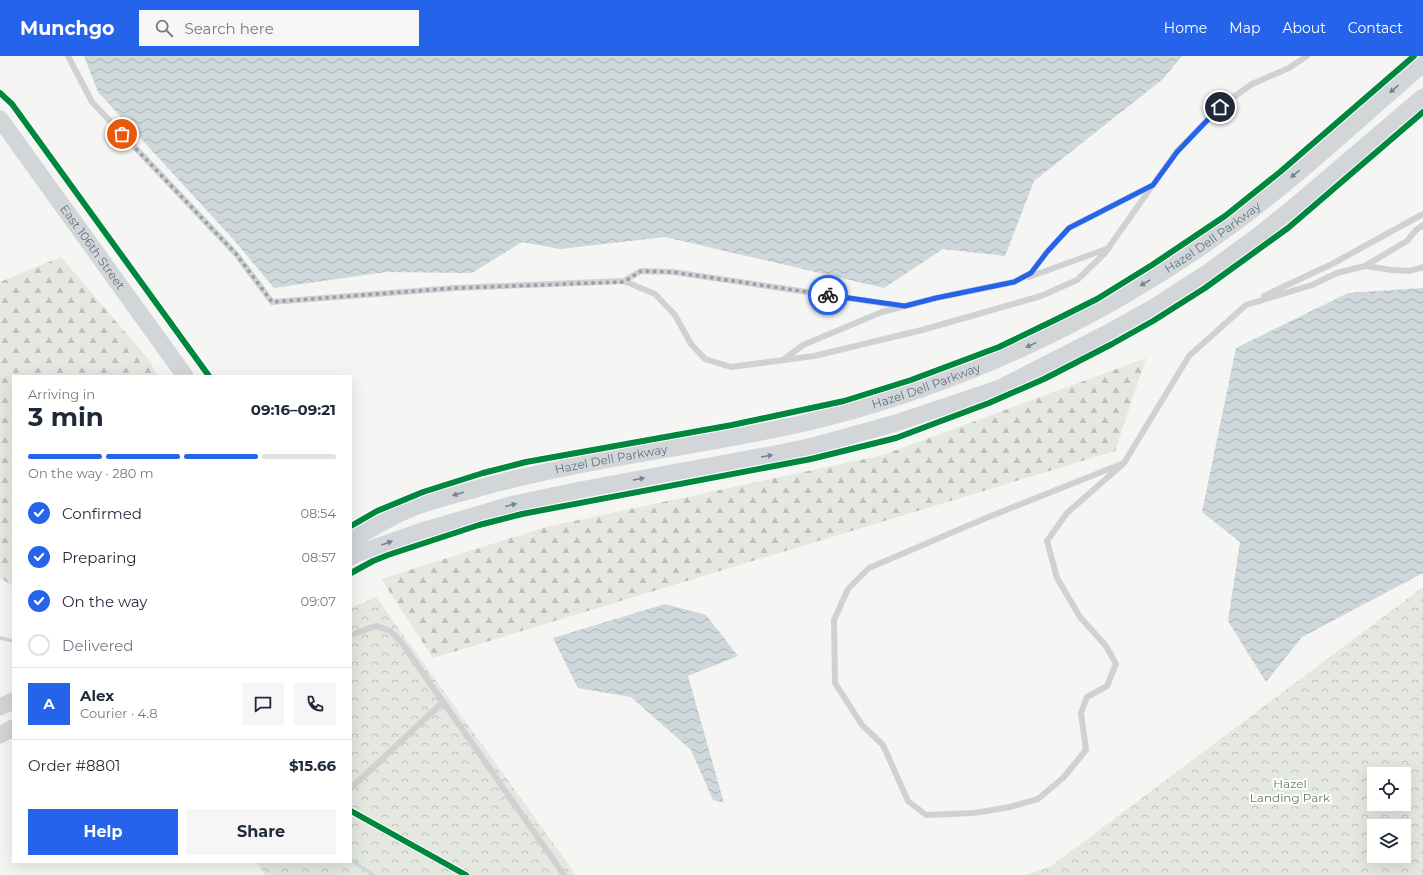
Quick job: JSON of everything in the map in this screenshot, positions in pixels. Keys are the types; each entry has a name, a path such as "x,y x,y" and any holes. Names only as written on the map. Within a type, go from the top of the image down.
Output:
{"main road":[{"name":"Hazel Dell Parkway","path":"352,539 412,508 461,493 556,470 756,433 836,415 914,392 1013,353 1108,305 1196,251 1237,222 1297,174 1423,64"},
{"name":"Hazel Dell Parkway","path":"352,556 422,531 494,509 555,495 817,445 896,423 1000,388 1117,328 1156,306 1207,273 1259,236 1423,97"},
{"name":"East 106th Street","path":"0,119 184,375"},
{"path":"0,708 12,702"},
{"path":"0,735 12,729"}],"lane":[{"path":"68,56 92,102 236,254 272,302 455,288 624,282 655,294 676,315 691,344 705,359 731,367 814,356 922,330 1041,296 1077,280 1109,248 1177,152 1220,107 1252,84 1289,68 1307,56"},
{"path":"1014,282 1031,273 1047,252 1069,228 1153,185"},
{"path":"1124,463 986,518 869,568 848,589 834,620 835,683 862,725 884,745 908,801 926,815 974,813 1010,807 1038,799 1063,778 1086,750 1081,713 1087,697 1107,686 1116,664 1106,646 1080,617 1057,578 1047,541 1067,513 1124,463 1189,356 1246,305 1332,264 1423,214"},
{"path":"1246,305 1312,285 1337,273 1365,266 1407,241 1416,230 1423,225"},
{"path":"782,360 803,345 882,312 936,298 1014,282 1109,248"},
{"path":"1365,266 1410,271 1423,267"},
{"path":"624,282 641,271 672,272 905,306"},
{"path":"352,635 376,626 390,631 402,643 564,875"},
{"path":"352,787 443,702"}],"green space":[{"path":"61,257 149,360 157,375 12,375 12,585 0,578 0,282"},
{"path":"1146,358 1115,451 433,658 381,579 546,527 883,455"},
{"name":"Hazel Landing Park","path":"1423,587 1423,875 1026,875 1050,867"},
{"path":"376,597 576,875 266,875 257,863 352,863 352,608"}],"water":[{"path":"84,56 1182,56 1163,79 1034,181 1005,256 943,249 884,288 665,237 560,249 522,242 472,273 386,272 274,288 233,239 98,92"},
{"path":"1423,288 1423,573 1302,637 1266,682 1228,621 1240,542 1202,512 1236,348 1348,293"},
{"path":"665,604 706,615 738,656 688,676 724,803 713,800 691,750 631,697 578,688 553,638"}],"waterway":[{"path":"0,638 12,641"},
{"path":"352,861 373,875"}],"cycle path":[{"path":"352,525 377,511 423,492 483,473 526,462 732,425 844,401 911,380 999,347 1097,299 1152,265 1225,216 1280,172 1414,56"},
{"path":"0,93 12,104 208,375"},
{"path":"352,572 388,555 479,525 522,514 811,459 896,438 989,403 1044,379 1112,344 1153,321 1205,288 1288,228 1423,112"},
{"path":"352,812 466,875"}],"way so far":[{"path":"122,134 236,254 272,302 455,288 624,282 641,271 672,272 828,295"}],"route":[{"path":"828,295 905,306 1014,282 1031,273 1047,252 1069,228 1153,185 1177,152 1220,107"}]}
